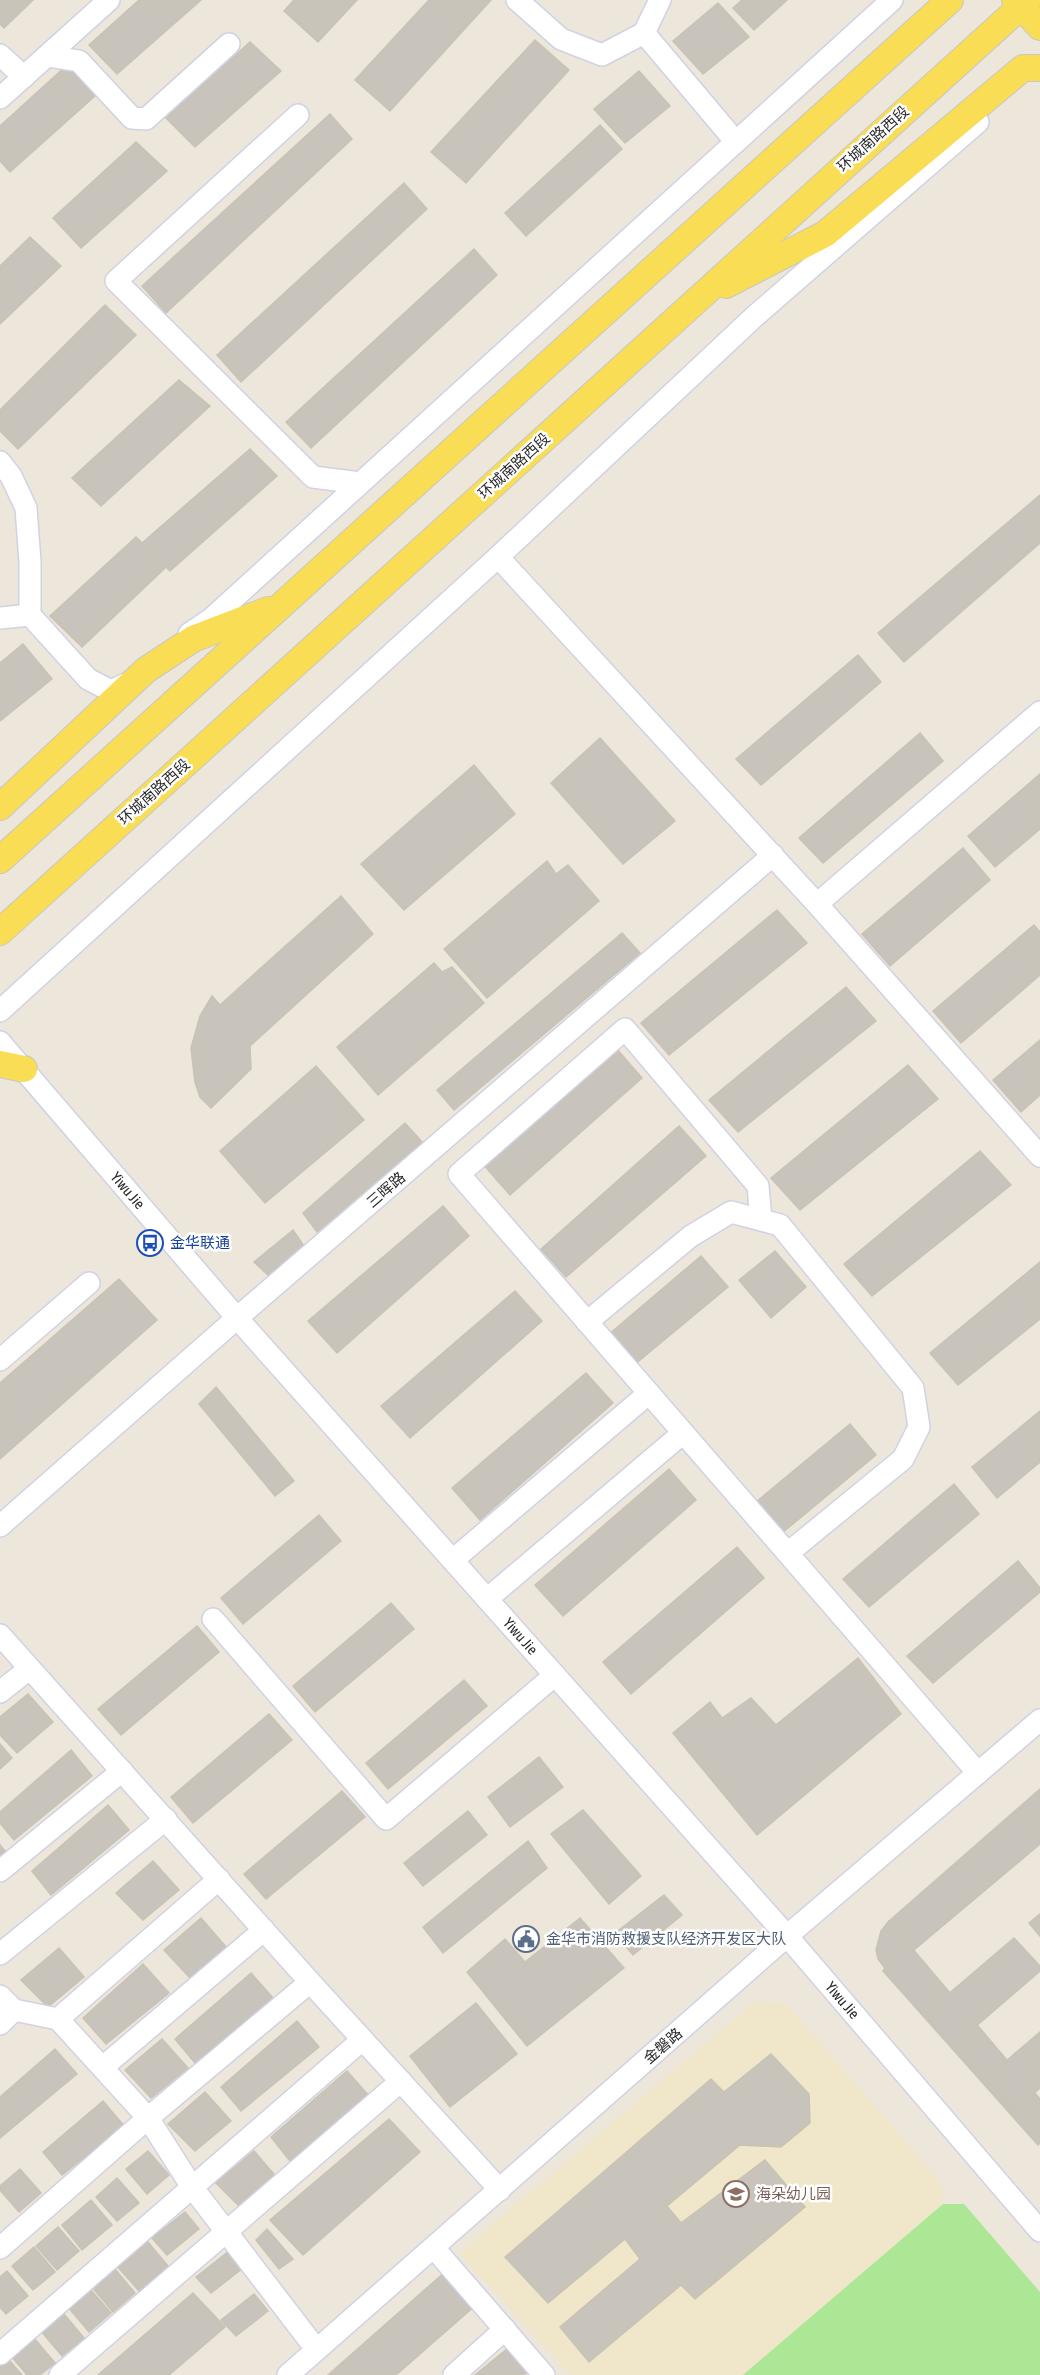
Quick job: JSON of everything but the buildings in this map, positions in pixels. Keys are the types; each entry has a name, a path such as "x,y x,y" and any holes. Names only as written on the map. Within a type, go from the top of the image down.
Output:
{"main road":[{"path":"0,860 951,0"},
{"path":"1021,2 1040,27"},
{"name":"环城南路西段","path":"0,932 1021,2"},
{"path":"694,302 825,234 1023,68 1040,68"},
{"path":"0,807 138,678 193,639 282,605"}],"street":[{"path":"0,98 109,0"},
{"path":"517,0 561,39 602,55 644,33 660,0"},
{"path":"0,792 111,691 210,619 892,0"},
{"path":"644,33 736,142"},
{"path":"47,56 79,61 132,118 146,119 229,44"},
{"path":"0,55 24,77"},
{"path":"0,1011 498,557 754,317 1040,68"},
{"path":"298,115 116,280 313,477 360,483"},
{"path":"0,462 11,476 26,508 30,562 30,615 88,679 111,691"},
{"path":"498,557 773,855 1040,1156"},
{"path":"0,618 30,615"},
{"path":"111,691 138,678"},
{"path":"817,904 1040,712"},
{"name":"三晖路","path":"0,1526 773,855"},
{"path":"761,1220 758,1186 624,1029 459,1174 978,1773"},
{"name":"Yiwu Jie","path":"0,1042 12,1066 787,1936 1039,2228"},
{"path":"587,1322 691,1236 731,1212 780,1225 913,1388 919,1426 903,1459 788,1553"},
{"path":"0,1359 89,1283"},
{"path":"453,1560 649,1393"},
{"path":"487,1599 683,1433"},
{"path":"213,1619 386,1819 555,1675"},
{"path":"0,1635 362,2040 500,2190"},
{"path":"0,1692 29,1669"},
{"name":"金磐路","path":"288,2375 787,1936 978,1773 1037,1728"},
{"path":"0,1871 122,1771"},
{"path":"0,1954 166,1819"},
{"path":"58,2019 219,1879"},
{"path":"104,2067 264,1930"},
{"path":"0,2248 148,2118 310,1982"},
{"path":"5,2010 58,2019 104,2067 148,2118 192,2187 316,2349"},
{"path":"0,2354 362,2040"},
{"path":"60,2375 401,2081"},
{"path":"434,2248 544,2375"},
{"path":"454,2375 505,2329"}],"shaded area":[{"name":"海朵幼儿园","path":"754,2002 787,2004 941,2183 943,2204 743,2375 571,2375 459,2253"}],"green space":[{"path":"943,2204 964,2204 1040,2292 1040,2375 743,2375"}],"place":[{"name":"金华联通","path":"150,1243"},
{"name":"金华市消防救援支队经济开发区大队","path":"526,1939"},
{"name":"海朵幼儿园","path":"736,2194"}]}
